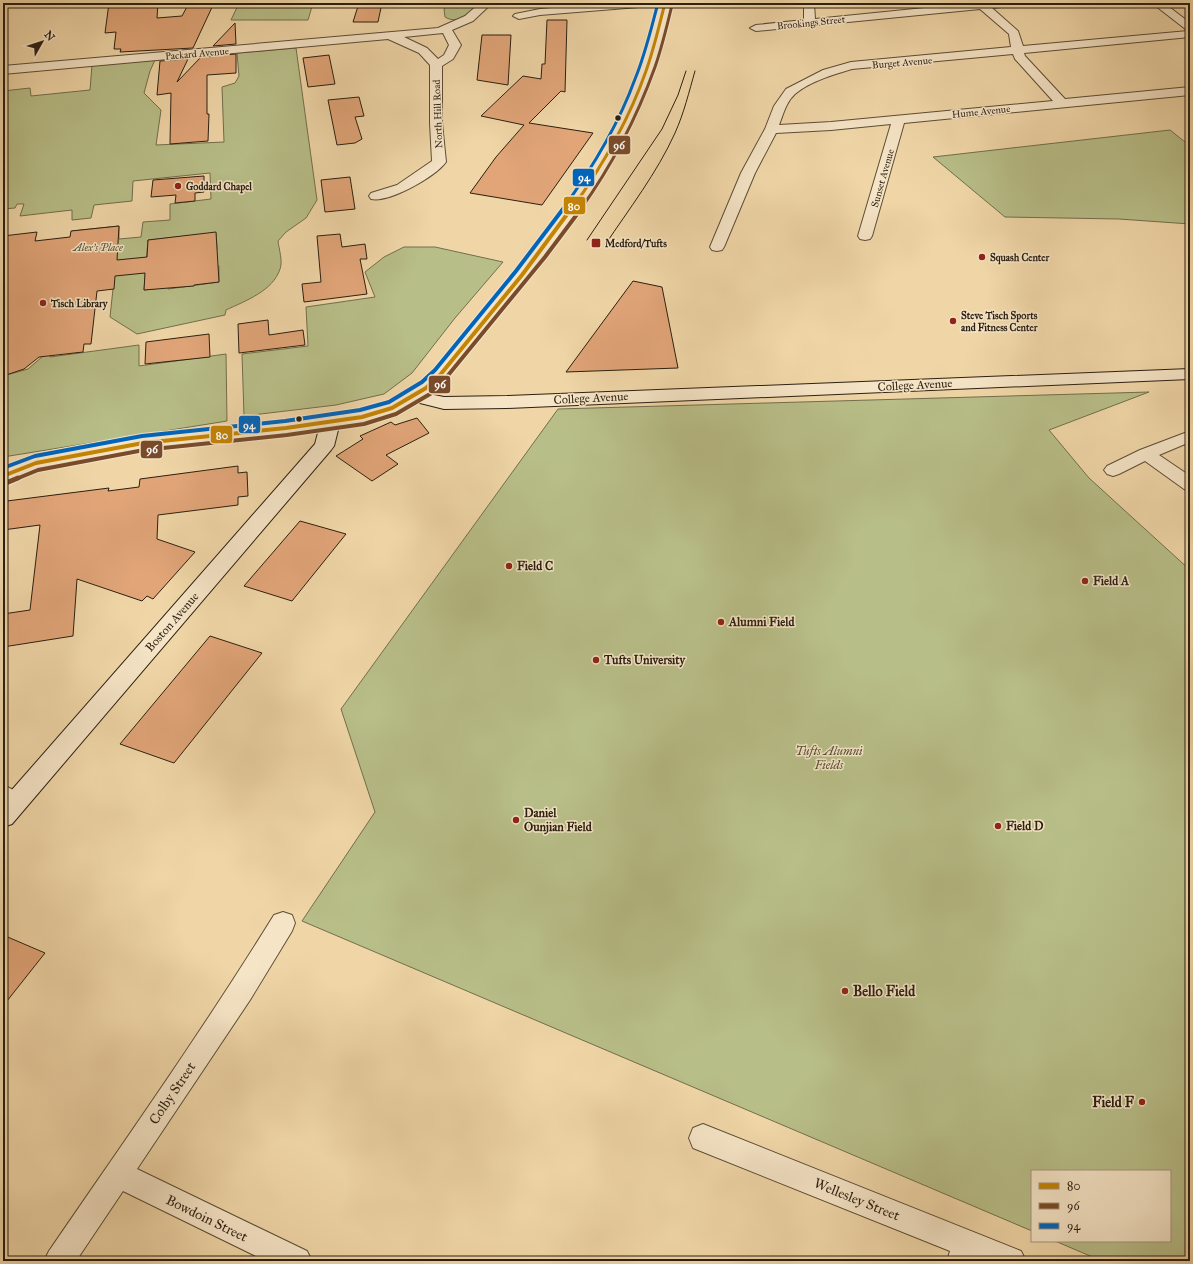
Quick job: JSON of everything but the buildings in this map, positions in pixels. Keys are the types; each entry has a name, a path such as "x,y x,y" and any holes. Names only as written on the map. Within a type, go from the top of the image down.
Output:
{"main road":[{"path":"3,476 36,463 143,443 355,419 379,413 414,396 426,388 440,375 576,205 607,154 637,94 648,63 665,3"},
{"name":"College Avenue","path":"414,396 444,403 533,401 1190,374"},
{"name":"Boston Avenue","path":"7,804 324,446 331,421"}],"street":[{"name":"Packard Avenue","path":"3,70 439,31 458,25 474,17 485,5 485,3"},
{"path":"520,16 540,12 651,3"},
{"path":"809,3 810,22"},
{"name":"Brookings Street","path":"756,28 980,4 1010,3"},
{"path":"1157,3 1190,28"},
{"path":"980,4 1014,33 1019,57 1062,103"},
{"name":"North Hill Road","path":"436,65 448,57 455,45 446,29"},
{"name":"Burget Avenue","path":"717,247 748,173 771,129 780,106 790,92 809,81 837,69 851,66 1190,34"},
{"name":"North Hill Road","path":"376,196 390,194 396,191 439,162 436,123 436,65 427,53 418,47 391,36"},
{"name":"Hume Avenue","path":"771,129 831,126 1062,103 1188,93"},
{"name":"Sunset Avenue","path":"865,236 898,120"},
{"path":"1113,470 1146,454 1190,436"},
{"path":"1146,454 1190,485"},
{"name":"Colby Street","path":"59,1261 241,992 284,923"},
{"name":"Wellesley Street","path":"703,1138 964,1252 1011,1261"},
{"name":"Bowdoin Street","path":"117,1174 297,1261"}],"green space":[{"path":"239,3 313,3 308,20 231,20"},
{"path":"462,4 475,5 477,7 476,11 465,17 453,20 445,17 444,9 447,6"},
{"name":"Alex's Place","path":"296,48 317,200 306,218 286,232 278,241 281,266 276,277 265,289 250,299 226,310 225,315 137,334 110,317 113,289 68,264 72,231 119,226 119,239 141,237 143,222 170,220 170,204 211,199 210,173 133,181 132,201 94,205 91,218 72,220 72,210 20,216 24,204 17,204 15,208 3,209 3,91 30,88 31,96 90,90 92,65 155,60 150,71 144,93 161,110 156,145 224,142 222,87 235,83 239,76 237,53","holes":["216,233 217,249 201,268 219,266 219,282 168,289 168,287 144,290 148,240"]},
{"path":"1170,130 1190,146 1190,224 1119,219 1005,217 933,157"},
{"path":"404,247 435,247 503,262 455,318 412,373 384,394 336,405 244,416 242,354 308,346 306,307 375,297 365,272 384,257"},
{"path":"139,345 139,366 226,354 227,421 3,457 3,376 28,369 50,350 50,357"},
{"name":"Tufts Alumni Fields","path":"1149,392 1049,430 1089,478 1190,570 1190,751 1185,753 1190,756 1190,1261 1102,1261 1057,1242 1171,1242 1171,1170 1031,1170 1031,1231 302,921 375,812 341,709 558,409"}],"tram line":[{"path":"587,240 662,129 678,95 686,71"},
{"path":"605,245 668,148 681,118 695,71"}],"transit line":[{"name":"94","path":"3,468 35,456 142,436 285,421 360,410 389,402 422,382 435,370 543,237 591,166 613,129 631,90 643,58 658,3"},
{"name":"80","path":"3,476 36,463 143,443 286,428 362,417 392,408 426,388 440,375 522,275 549,240 598,169 619,132 642,82 665,3"},
{"name":"96","path":"6,483 38,470 144,450 287,435 364,424 396,414 430,394 445,379 545,257 581,209 606,171 644,97 656,65 672,5"}],"place":[{"name":"Goddard Chapel","path":"178,186"},
{"name":"Medford/Tufts","path":"596,243"},
{"name":"Squash Center","path":"982,257"},
{"name":"Tisch Library","path":"43,303"},
{"name":"Steve Tisch Sports and Fitness Center","path":"953,321"},
{"name":"Field C","path":"509,566"},
{"name":"Field A","path":"1085,581"},
{"name":"Alumni Field","path":"721,622"},
{"name":"Tufts University","path":"596,660"},
{"name":"Daniel Ounjian Field","path":"516,820"},
{"name":"Field D","path":"998,826"},
{"name":"Bello Field","path":"845,991"},
{"name":"Field F","path":"1142,1102"}]}
